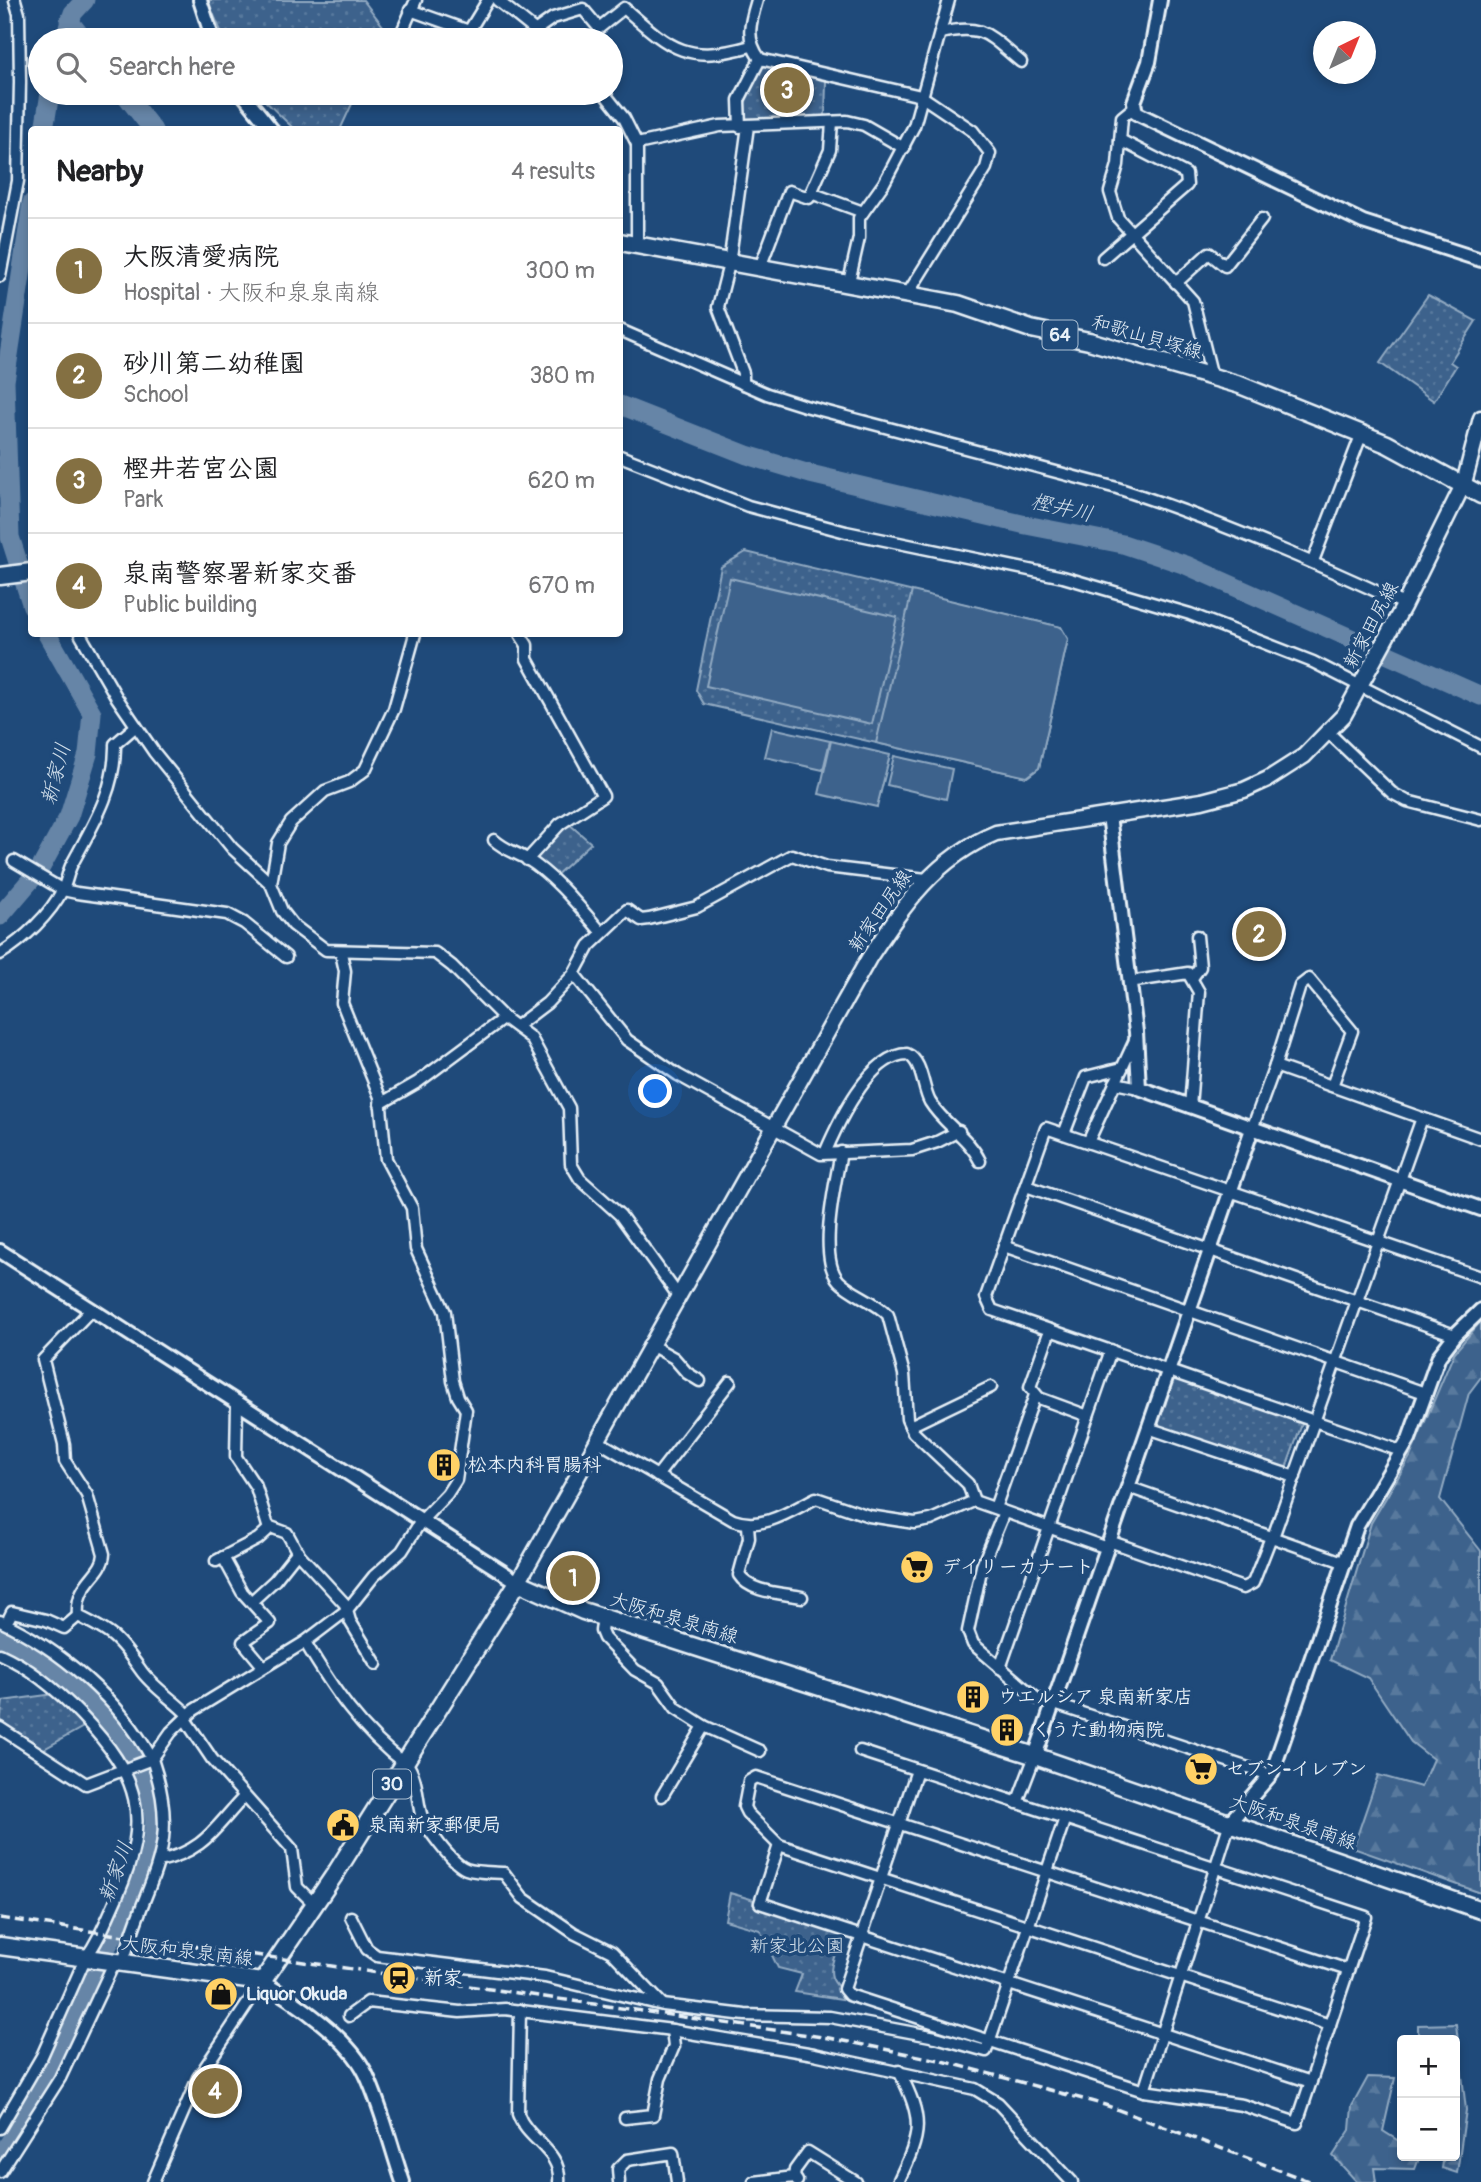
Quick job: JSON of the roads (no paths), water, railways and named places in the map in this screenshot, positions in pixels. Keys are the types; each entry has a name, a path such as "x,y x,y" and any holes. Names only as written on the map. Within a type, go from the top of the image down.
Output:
{"main road":[{"name":"和歌山貝塚線","path":"623,244 759,270 849,282 958,304 1031,329 1090,341 1254,390 1362,433 1464,483 1481,495"},
{"name":"新家田尻線","path":"518,1582 677,1294 869,958 907,900 926,878 957,852 996,833 1202,801 1244,790 1287,768 1344,715 1360,687 1464,483 1481,418"},
{"path":"1,576 28,573"},
{"name":"大阪和泉泉南線","path":"0,1947 262,1982 405,1763 518,1582 603,1618 1035,1756 1481,1910"}],"street":[{"path":"0,276 18,181 19,15 15,0"},
{"path":"200,0 209,28"},
{"path":"403,28 416,0"},
{"path":"472,28 488,0"},
{"path":"497,0 533,28"},
{"path":"757,0 749,29 751,46 761,59 921,96 973,131 990,153 990,159 907,295"},
{"path":"849,282 859,238 859,218 904,148 914,126 949,0"},
{"path":"1160,0 1149,62 1133,108 1122,117 1118,165 1110,192 1118,218 1130,234 1193,301 1212,377"},
{"path":"539,28 553,18 583,9 599,28 624,8 659,38 680,50 718,55 751,46"},
{"path":"410,10 461,28"},
{"path":"940,33 966,27 976,30 1021,62"},
{"path":"743,384 740,365 718,307 730,264 744,126 739,100 761,59"},
{"path":"252,105 269,126"},
{"path":"614,105 624,118 637,144 637,246"},
{"path":"1133,108 1143,118 1363,222 1481,260"},
{"path":"637,144 720,126 832,122 864,125 904,148"},
{"path":"759,270 789,191 808,198 811,193 830,150 832,122"},
{"path":"1103,258 1187,185 1186,174 1120,140"},
{"path":"811,193 863,212"},
{"path":"1176,284 1209,253 1225,266 1262,219"},
{"path":"623,331 743,384 805,407 1116,488 1240,530 1404,605"},
{"path":"1312,561 1362,433"},
{"path":"623,457 748,506 846,532 1116,590 1313,662 1435,721 1481,747"},
{"path":"82,637 136,726 196,807 232,848 271,884 282,911 293,925 326,950 341,953 435,953 461,974 504,1017 518,1025 531,1038 569,1108 571,1164 580,1179 621,1215 677,1294"},
{"path":"271,884 278,843 286,827 325,791 349,782 365,770 394,709 414,637"},
{"path":"522,637 527,645 527,659 603,796 560,824 527,860"},
{"path":"0,954 24,938 63,890 70,867 102,807 114,767 115,744 136,726"},
{"path":"1328,732 1392,793 1407,801 1481,820"},
{"path":"1109,815 1136,1038 1139,1088"},
{"path":"494,841 506,851 527,860 572,899 602,933"},
{"path":"518,1025 547,1003 574,974 584,953 627,910 641,920 697,907 792,855 827,867 926,878"},
{"path":"14,861 63,890 227,914 244,923 286,957"},
{"path":"1192,978 1200,967 1197,936"},
{"path":"0,1728 86,1784 151,1759 186,1717 305,1642 347,1610 374,1576 402,1551 421,1521 447,1494 456,1479 466,1410 453,1381 445,1312 416,1249 412,1208 386,1160 380,1104 342,1003 345,971 341,953"},
{"path":"1129,982 1188,973 1199,992 1190,1108"},
{"path":"574,974 627,1040 678,1075 772,1129 825,1153 912,1150 959,1131"},
{"path":"1017,1802 1275,1066 1300,986 1309,979 1352,1031 1332,1086"},
{"path":"380,1104 418,1082 504,1017"},
{"path":"1089,1140 1136,1038"},
{"path":"825,1153 840,1119 858,1091 874,1072 899,1054 912,1056 930,1102 959,1131 979,1161"},
{"path":"1275,1066 1481,1139"},
{"path":"1064,1133 1086,1077 1122,1068"},
{"path":"1115,1083 1139,1088 1481,1209"},
{"path":"596,1440 733,1520 748,1526 770,1521 816,1498 869,1516 915,1523 931,1520 974,1501 1243,1588 1253,1583 1295,1477 1422,1118"},
{"path":"1401,1451 992,1310 986,1297 1046,1128 1089,1140 1481,1277"},
{"path":"841,1152 832,1206 829,1251 833,1273 847,1288 888,1315 904,1374 910,1426 957,1472 968,1485 974,1501"},
{"path":"1026,1186 1455,1335"},
{"path":"1004,1246 1425,1393"},
{"path":"0,1251 518,1582"},
{"path":"78,1616 77,1602 81,1589 103,1561 104,1554 87,1495 65,1461 64,1444 43,1360 92,1309"},
{"path":"1144,2091 1230,1822 1270,1775 1367,1507 1401,1451 1439,1356 1455,1335 1481,1310"},
{"path":"1050,1330 1030,1387 1035,1395 1088,1416"},
{"path":"649,1344 674,1358 687,1373 700,1381"},
{"path":"1000,1668 1111,1350"},
{"path":"657,1476 730,1382"},
{"path":"910,1426 991,1387"},
{"path":"1035,1395 982,1566 968,1631 973,1644 1036,1698 1270,1775"},
{"path":"237,1404 236,1457 256,1486 270,1528"},
{"path":"1148,1428 1295,1477"},
{"path":"1128,1487 1346,1563"},
{"path":"748,1526 749,1538 739,1575 743,1581 754,1587 802,1597"},
{"path":"270,1528 287,1533 298,1550 340,1597 376,1664"},
{"path":"263,1666 243,1643 270,1623 242,1592 220,1559 258,1539 270,1528"},
{"path":"252,1601 275,1580 298,1550"},
{"path":"0,2172 60,2078 132,1928 166,1838 163,1790 151,1759 133,1728 86,1679 52,1651 5,1620 12,1612 46,1620 64,1628 78,1616"},
{"path":"78,1616 112,1633 134,1658 140,1670 186,1717 212,1759 292,1849 297,1887 314,1904"},
{"path":"603,1618 601,1631 604,1638 635,1670 658,1683 676,1708 704,1726 760,1751"},
{"path":"305,1642 354,1716 372,1737 405,1763 415,1775 421,1813 430,1832 452,1858 465,1869 504,1873 523,1898 574,1933 612,1952 663,2005"},
{"path":"0,1654 40,1678 67,1701 107,1742 126,1768 135,1801 136,1841 128,1871 97,1942 36,2067 0,2129"},
{"path":"662,1796 704,1726"},
{"path":"860,1751 1366,1917 1297,2123 1242,2105 1144,2091 849,1994 844,1989 917,1770"},
{"path":"1330,2025 779,1845 744,1807 749,1781 756,1777 1348,1970"},
{"path":"159,1861 192,1851 202,1844 244,1797"},
{"path":"351,1916 367,1949 377,1956 545,1977 663,2005 745,2015 830,2017 936,2037 986,2051 1065,1818"},
{"path":"779,1845 760,1903 1311,2082"},
{"path":"153,2182 198,2078 262,1982 315,2019 348,2048 366,2073 403,2182"},
{"path":"349,2016 368,2002 460,2012 520,2010 672,2030 899,2071 986,2094 1072,2182"},
{"path":"520,2010 518,2114 522,2124 550,2152 556,2163 559,2182"},
{"path":"625,2118 653,2115 660,2080 674,2046 672,2030"},
{"path":"898,2182 915,2146 918,2128 913,2099 899,2071"},
{"path":"754,2182 796,2180 795,2170 808,2152 856,2182"},
{"path":"619,2182 618,2169 627,2160 673,2153 677,2182"}],"waterway":[{"name":"新家川","path":"68,28 73,13 85,0"},
{"name":"樫井川","path":"69,21 75,28"},
{"name":"新家川","path":"45,126 48,105"},
{"name":"樫井川","path":"133,105 150,126"},
{"name":"新家川","path":"28,229 5,381 10,537 28,593"},
{"name":"樫井川","path":"623,406 747,455 810,474 1026,525 1123,544 1186,565 1481,696"},
{"name":"新家川","path":"0,916 40,869 69,816 88,754 92,713 49,637"},
{"name":"新家川","path":"0,1639 54,1672 106,1718 128,1746 144,1775 153,1805 153,1837 143,1876 97,1964 63,2047 0,2158"}],"railway":[{"path":"0,1918 359,1970"},
{"path":"365,1971 829,2038 939,2060 1105,2105 1311,2182"}],"place":[{"name":"樫井若宮公園","path":"787,90"},
{"name":"砂川第二幼稚園","path":"1259,934"},
{"name":"松本内科胃腸科","path":"444,1465"},
{"name":"デイリーカナート","path":"917,1567"},
{"name":"大阪清愛病院","path":"573,1578"},
{"name":"ウエルシア 泉南新家店","path":"973,1697"},
{"name":"くうた動物病院","path":"1007,1730"},
{"name":"セブン-イレブン","path":"1201,1769"},
{"name":"泉南新家郵便局","path":"343,1825"},
{"name":"新家","path":"399,1978"},
{"name":"Liquor Okuda","path":"221,1994"},
{"name":"泉南警察署新家交番","path":"215,2091"}],"park label":[{"name":"新家北公園","path":"797,1946"}]}
